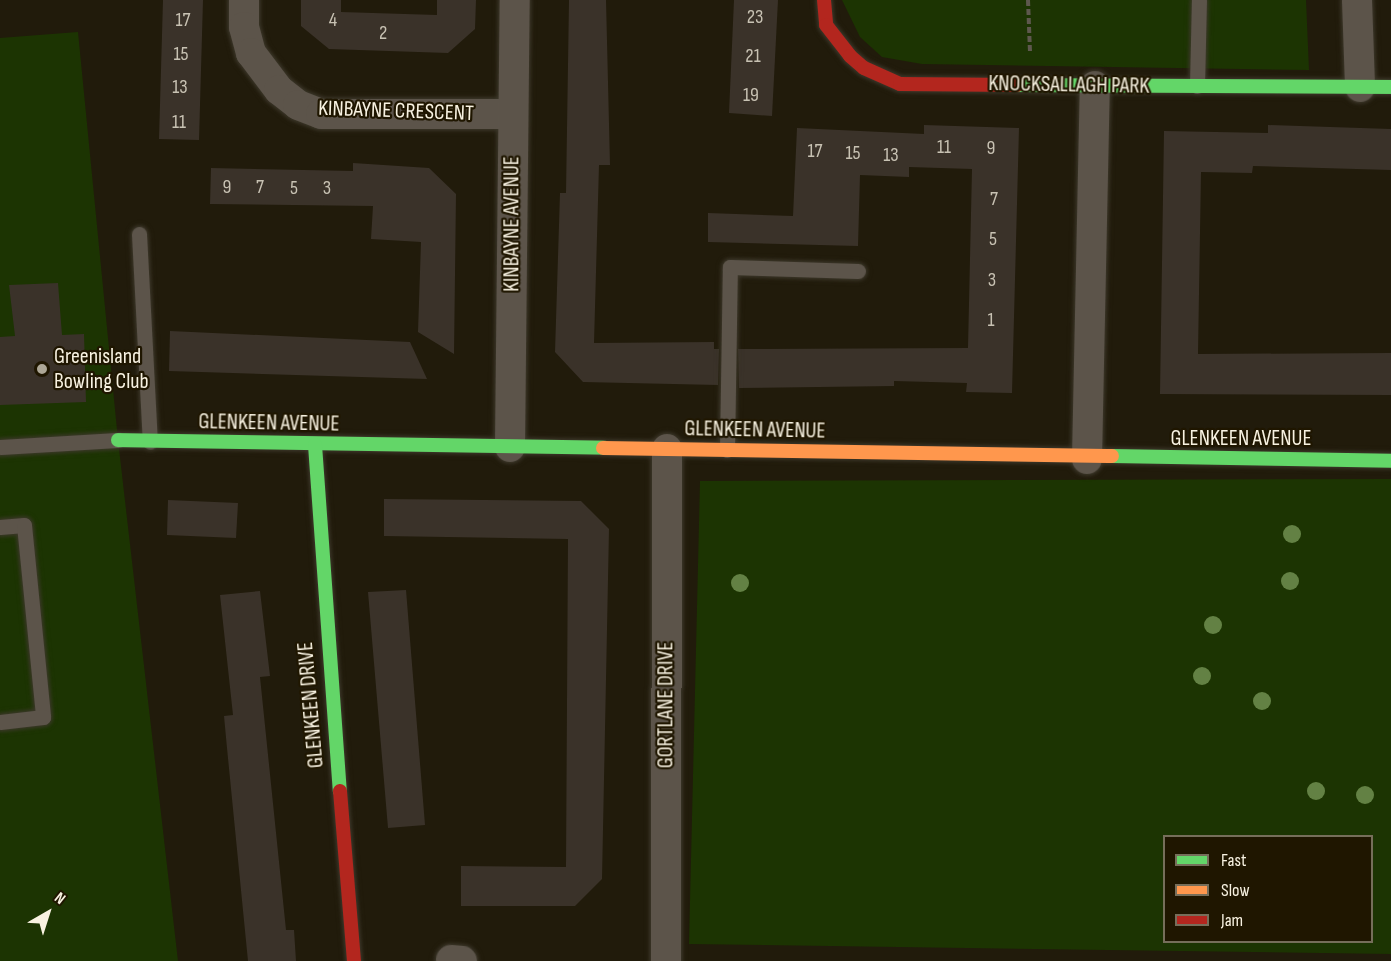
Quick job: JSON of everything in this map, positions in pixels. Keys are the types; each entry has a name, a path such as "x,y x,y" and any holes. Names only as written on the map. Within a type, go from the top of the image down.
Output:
{"street":[{"name":"KINBAYNE CRESCENT","path":"244,0 244,27 251,53 271,82 298,105 321,114 512,114"},
{"name":"KINBAYNE AVENUE","path":"510,447 515,0"},
{"name":"KNOCKSALLAGH PARK","path":"824,0 826,25 838,42 864,68 900,84 1391,87"},
{"path":"1357,0 1360,87"},
{"path":"1087,459 1095,86"},
{"name":"GLENKEEN AVENUE","path":"118,440 727,450 1087,459 1391,461"},
{"name":"GLENKEEN DRIVE","path":"315,445 319,544 354,961"},
{"name":"GORTLANE DRIVE","path":"666,961 667,449"}],"lane":[{"path":"1197,86 1199,0"},
{"path":"139,234 150,442"},
{"path":"727,450 729,267 858,271"},
{"path":"0,447 118,440"},
{"path":"0,527 24,525 44,717 0,722"}],"path":[{"path":"1028,0 1030,85"}],"green space":[{"path":"842,0 1306,0 1309,70 922,64 882,57 860,37"},
{"path":"78,32 118,440 178,961 0,961 0,38"},
{"path":"1391,479 1391,954 689,944 700,481"}],"building":[{"path":"163,0 203,0 199,140 159,139"},
{"path":"301,0 341,0 341,12 437,15 437,0 476,0 475,29 448,53 329,49 301,26"},
{"path":"569,0 606,0 610,165 599,165 594,343 714,342 714,349 719,349 718,385 583,382 555,352 560,193 566,193"},
{"path":"734,0 778,0 772,116 729,113"},
{"path":"924,125 1019,128 1012,393 966,392 967,383 894,381 894,386 739,388 738,349 968,348 972,169 909,167 909,177 860,175 858,246 708,242 708,213 793,216 797,128 924,134"},
{"path":"1268,125 1391,129 1391,170 1253,166 1252,173 1201,172 1198,354 1391,353 1391,395 1160,394 1164,131 1268,133"},
{"path":"353,163 429,168 456,194 454,354 418,332 421,242 371,239 373,206 210,204 211,168 353,171"},
{"name":"Greenisland Bowling Club","path":"58,283 62,335 84,334 86,402 0,405 0,337 15,336 9,285"},
{"path":"170,331 410,342 427,379 169,371"},
{"path":"384,499 581,501 609,529 602,879 575,906 461,906 461,866 566,867 568,539 384,536"},
{"path":"168,500 238,503 236,538 167,535"},
{"path":"406,590 425,825 388,828 368,592"},
{"path":"260,591 270,676 260,677 286,930 294,930 296,961 248,961 227,748 224,716 233,715 220,595"}],"traffic: fast":[{"path":"1017,85 1391,87"},
{"path":"118,440 603,448"},
{"path":"315,445 340,791"},
{"path":"1112,456 1391,461"}],"traffic: slow":[{"path":"603,448 1112,456"}],"traffic: jam":[{"path":"824,0 826,25 850,56 864,68 900,84 1017,85"},
{"path":"340,791 354,961"}],"place":[{"name":"Greenisland Bowling Club","path":"42,369"}]}
